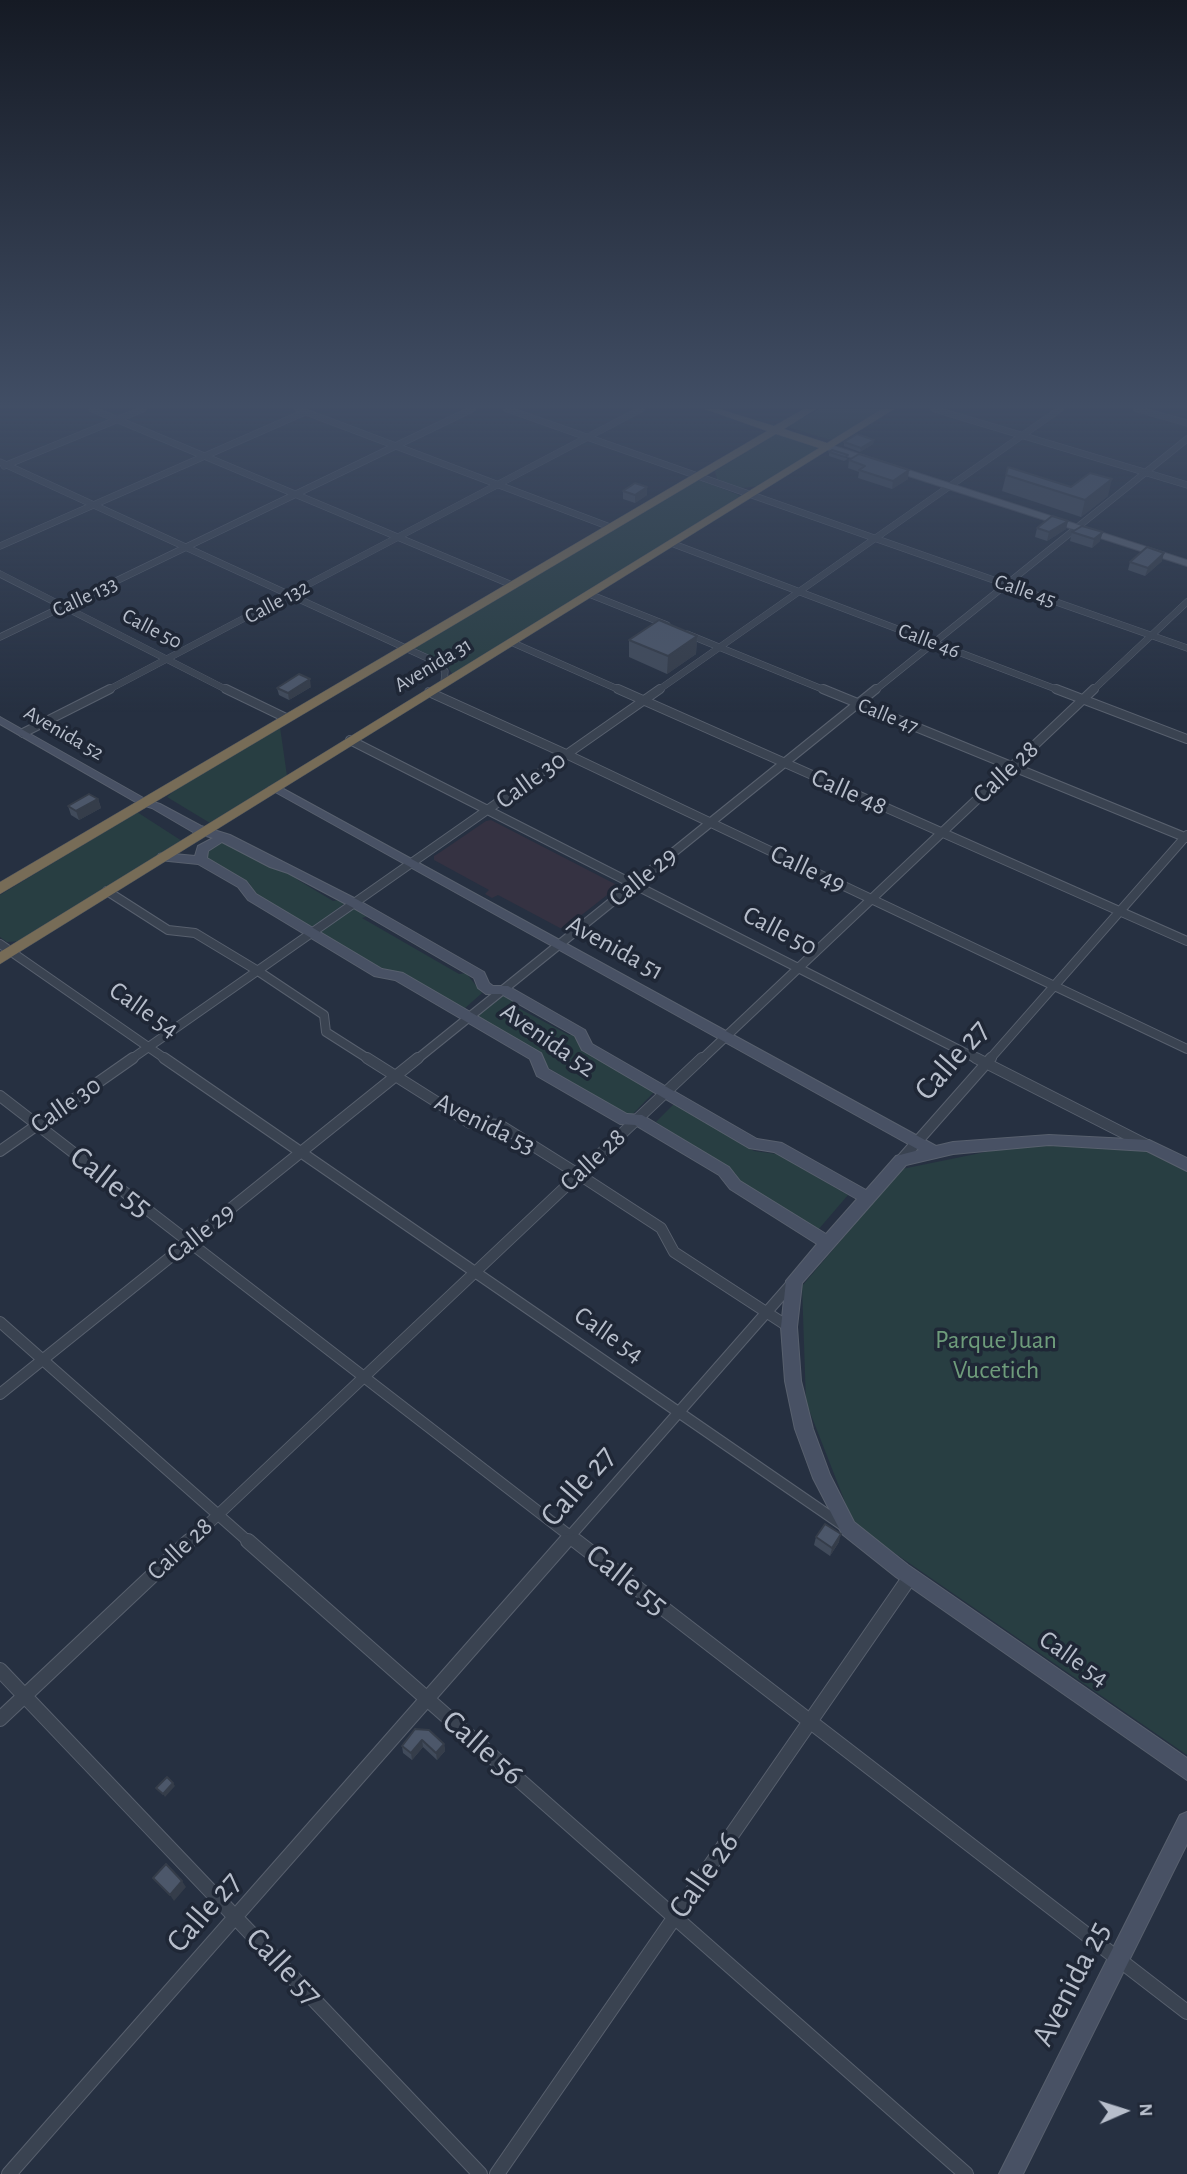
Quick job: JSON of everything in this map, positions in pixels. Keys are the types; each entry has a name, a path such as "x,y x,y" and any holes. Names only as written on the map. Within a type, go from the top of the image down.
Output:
{"highway":[{"name":"Avenida 31","path":"0,889 638,510"},
{"name":"Avenida 31","path":"4,952 163,857 724,510"}],"main road":[{"path":"1032,510 1187,561"}],"street":[{"path":"0,546 80,510"},
{"path":"104,510 436,662 445,671 444,683"},
{"name":"Calle 133","path":"0,637 266,510"},
{"path":"335,510 512,585"},
{"name":"Calle 132","path":"23,733 166,661 449,510"},
{"path":"565,510 610,527"},
{"name":"Calle 45","path":"794,510 1187,648"},
{"name":"Calle 30","path":"0,1151 489,811 566,754 914,510"},
{"name":"Calle 29","path":"0,1394 1098,510"},
{"name":"Calle 46","path":"671,543 1187,739"},
{"name":"Calle 50","path":"0,574 166,661 286,718"},
{"name":"Calle 47","path":"589,594 1186,836"},
{"name":"Calle 28","path":"0,1719 1187,603"},
{"name":"Calle 48","path":"511,642 1187,942"},
{"name":"Calle 49","path":"429,692 566,754 1187,1049"},
{"name":"Avenida 52","path":"0,720 143,802 149,810 197,835 226,838 354,903 479,975 483,985 491,991 503,989 580,1033 587,1047 754,1144 777,1147 867,1198"},
{"name":"Calle 50","path":"350,740 1187,1165"},
{"name":"Avenida 51","path":"274,788 932,1151"},
{"path":"201,860 202,849 226,838 226,817"},
{"name":"Avenida 52","path":"197,835 201,860"},
{"name":"Calle 27","path":"9,2174 1186,836"},
{"name":"Avenida 52","path":"163,857 201,860 242,884 252,897 379,973 398,976 470,1016 536,1056 542,1072 625,1120 637,1119 724,1171 735,1185 828,1243"},
{"name":"Avenida 53","path":"107,891 168,930 195,933 258,971 324,1015 326,1032 470,1123 500,1125 578,1174 661,1228 674,1252 789,1327"},
{"name":"Calle 54","path":"4,952 150,1046 678,1415 848,1528 910,1577 1187,1770"},
{"name":"Calle 55","path":"0,1096 1187,2012"},
{"path":"895,1131 905,1142 903,1158 932,1151 1000,1142 1049,1140 1149,1146"},
{"path":"794,1281 789,1327 793,1381 804,1429 822,1478 848,1528"},
{"name":"Calle 56","path":"0,1322 966,2174"},
{"name":"Calle 26","path":"497,2174 910,1577"},
{"name":"Calle 57","path":"0,1670 480,2174"},
{"name":"Avenida 25","path":"1011,2174 1187,1822"}],"shaded area":[{"path":"491,820 615,884 616,888 565,928 560,928 498,895 492,898 485,894 489,890 434,860 434,856"}],"green space":[{"path":"646,510 718,510 453,675 446,664 415,648"},
{"path":"280,727 287,776 210,823 167,797 176,789"},
{"path":"137,812 182,841 23,941 7,942 0,937 0,895"},
{"path":"222,841 291,872 298,880 333,901 345,903 312,928 254,894 250,884 203,856"},
{"path":"353,908 368,916 362,918 459,974 466,973 482,993 464,1009 400,972 380,969 320,933"},
{"path":"500,994 515,1001 511,1004 569,1035 574,1035 654,1092 629,1118 544,1065 536,1051 476,1015"},
{"path":"674,1104 754,1151 777,1154 848,1195 818,1230 742,1186 735,1173 656,1122"},
{"name":"Parque Juan Vucetich","path":"1025,1144 1150,1151 1187,1170 1187,1755 854,1525 806,1402 802,1286 902,1169"}],"building":[{"path":"1052,516 1068,521 1049,532 1037,528"},
{"path":"1082,526 1103,532 1094,539 1072,532"},
{"path":"1147,547 1164,553 1148,568 1130,562"},
{"path":"659,620 697,636 668,656 629,640"},
{"path":"299,674 310,679 288,693 277,688"},
{"path":"89,794 98,799 76,811 68,806"},
{"path":"825,1524 841,1534 832,1548 816,1537"},
{"path":"415,1729 429,1730 444,1744 436,1753 422,1740 411,1753 402,1746"},
{"path":"167,1777 173,1783 163,1794 156,1788"},
{"path":"166,1864 182,1881 170,1895 153,1878"}]}
